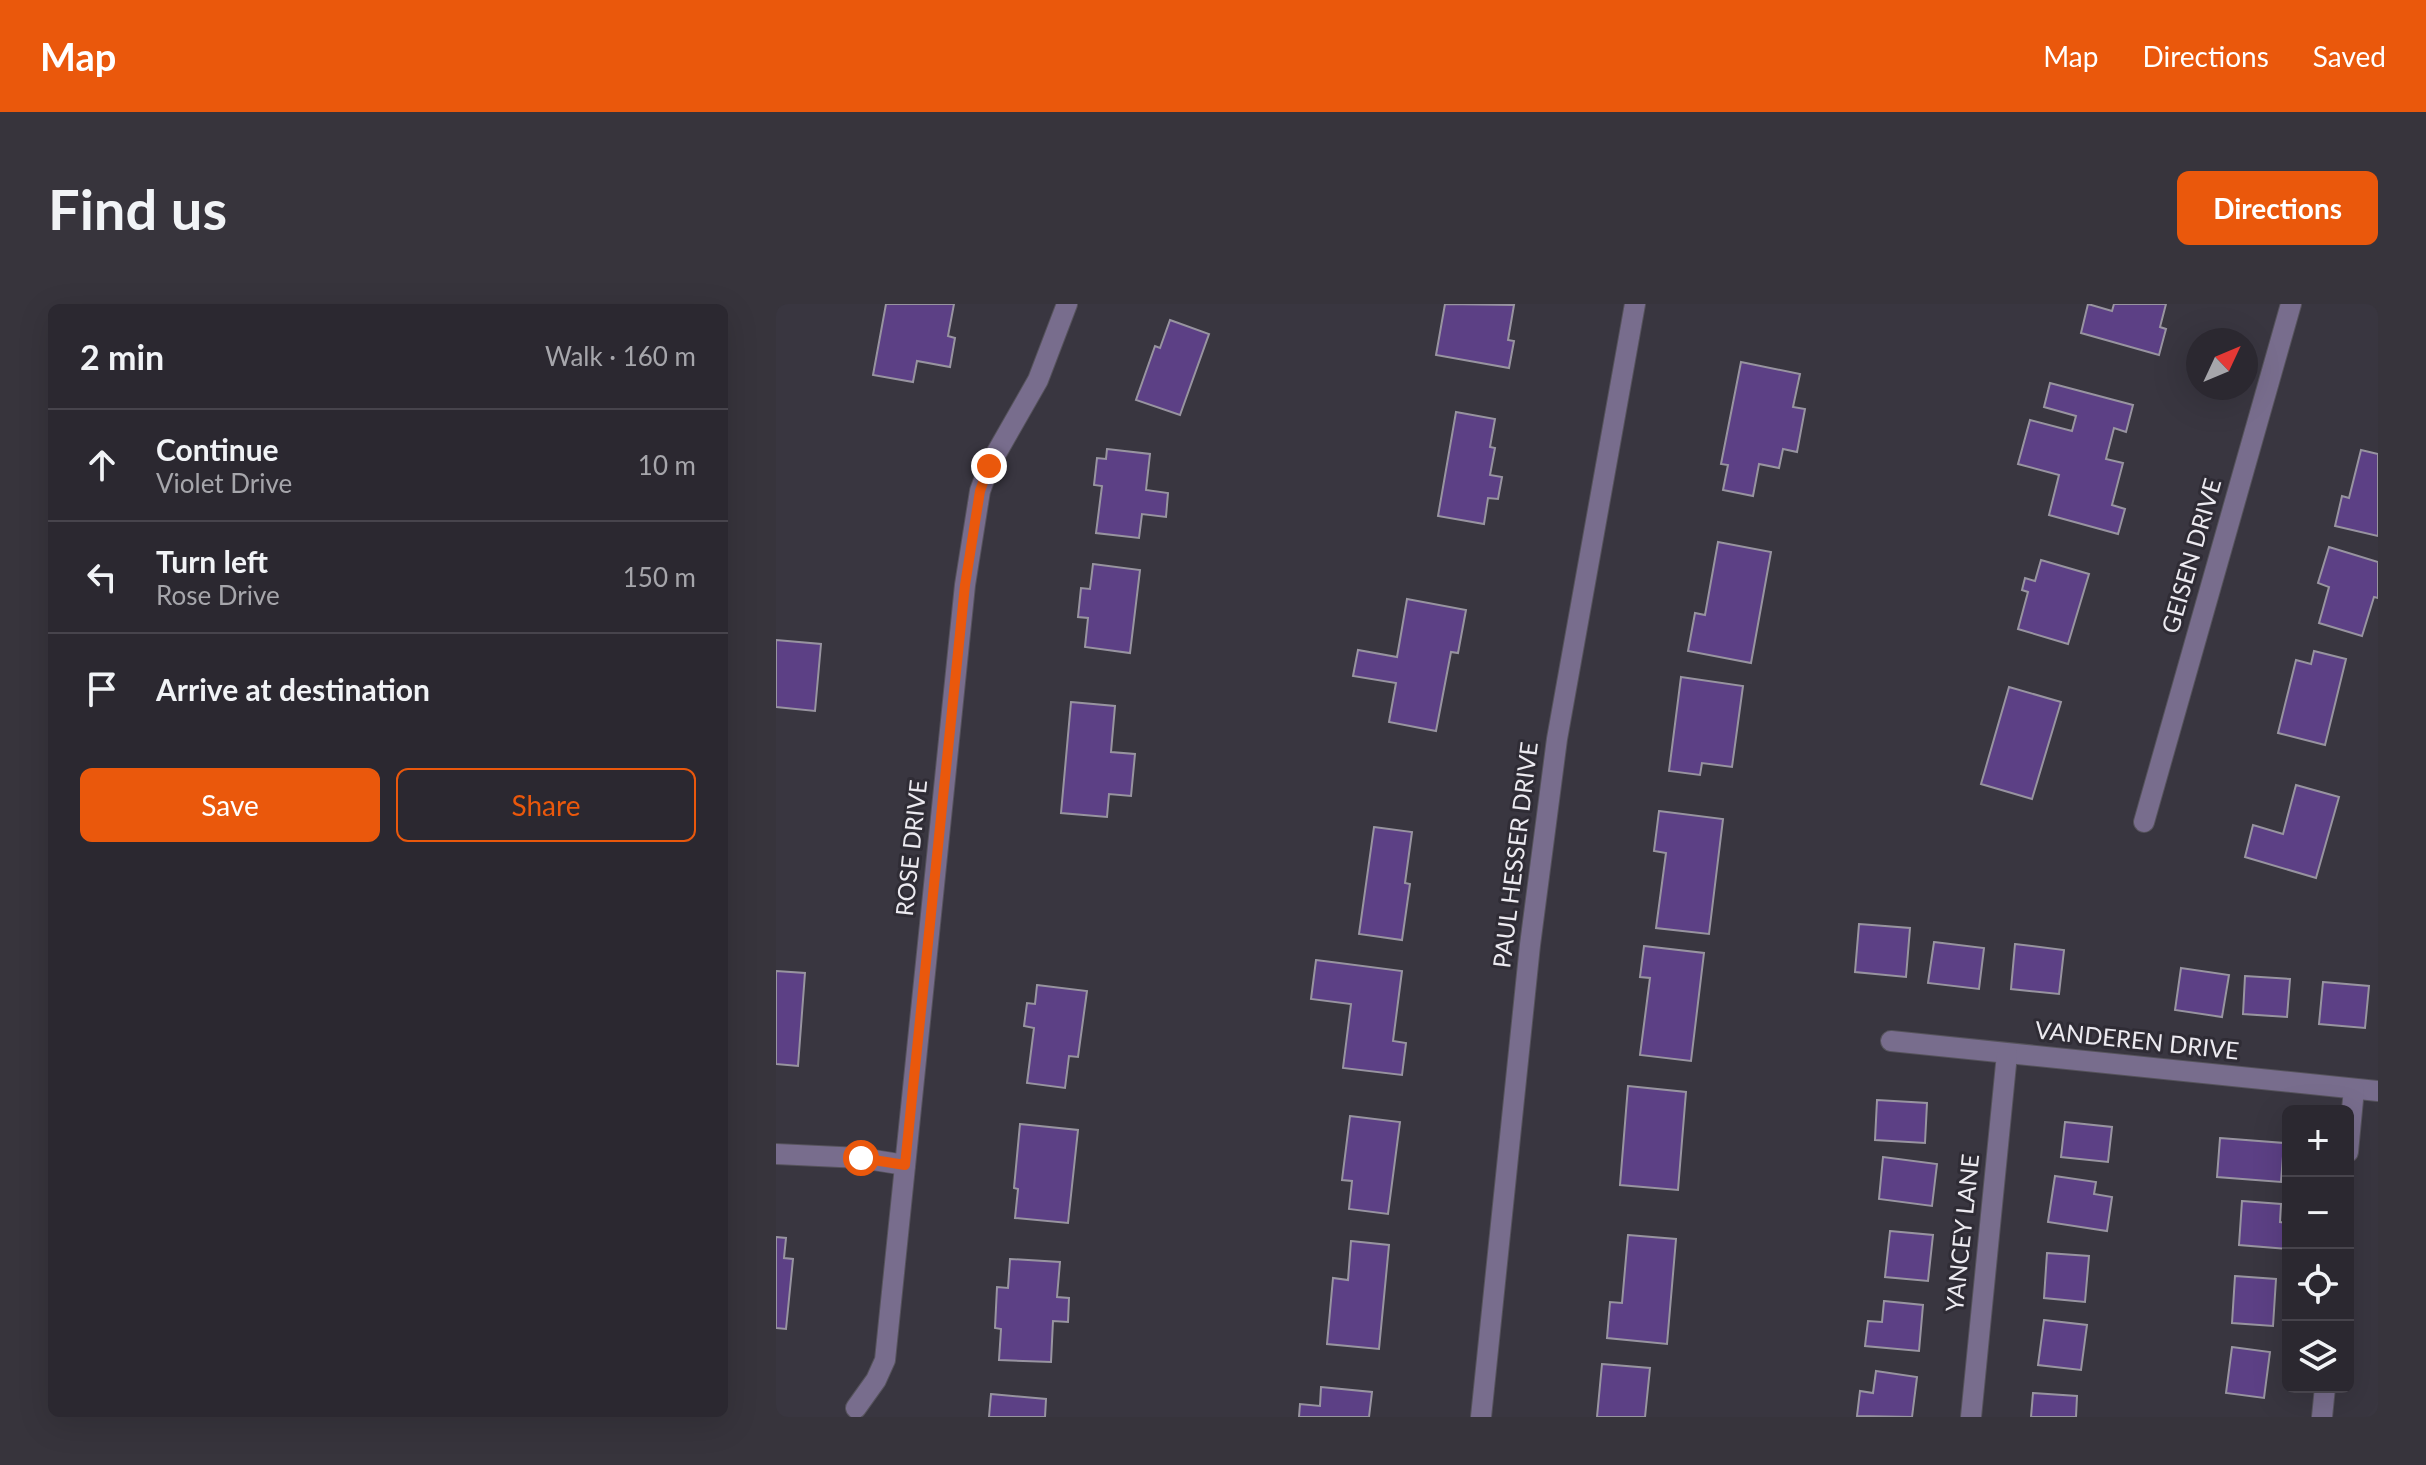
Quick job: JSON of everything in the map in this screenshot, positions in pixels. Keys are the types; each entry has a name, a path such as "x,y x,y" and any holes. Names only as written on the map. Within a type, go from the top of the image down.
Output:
{"street":[{"name":"ROSE DRIVE","path":"856,1408 876,1380 885,1360 965,585 980,491 989,466 1038,380 1067,304"},
{"name":"PAUL HESSER DRIVE","path":"1481,1417 1530,945 1555,755 1635,304"},
{"name":"GEISEN DRIVE","path":"2144,822 2291,304"},
{"name":"VANDEREN DRIVE","path":"1891,1041 2378,1091"},
{"name":"YANCEY LANE","path":"1971,1417 2007,1054"},
{"path":"2352,1105 2354,1089"},
{"path":"776,1154 861,1158 905,1165"},
{"path":"2322,1417 2324,1393"}],"building":[{"path":"886,304 954,304 948,336 955,338 950,367 917,361 913,382 873,375"},
{"path":"1445,304 1514,305 1508,340 1514,341 1509,368 1436,355"},
{"path":"2088,304 2112,311 2114,304 2166,304 2160,327 2166,329 2159,355 2081,333"},
{"path":"1170,320 1209,334 1180,415 1136,400 1155,346 1160,348"},
{"path":"1741,362 1800,374 1793,407 1805,409 1797,452 1783,449 1779,468 1759,464 1753,496 1723,490 1728,465 1721,464"},
{"path":"2050,383 2133,405 2126,432 2114,428 2106,459 2123,463 2112,505 2125,509 2118,534 2049,515 2059,475 2018,464 2030,420 2072,431 2076,416 2044,407"},
{"path":"1456,412 1495,419 1490,447 1495,448 1490,475 1502,477 1498,499 1488,498 1484,524 1438,516"},
{"path":"1107,449 1150,454 1146,490 1168,493 1166,517 1142,514 1139,538 1096,533 1102,486 1094,485 1097,458 1106,459"},
{"path":"2361,450 2378,454 2378,536 2335,526 2342,496 2349,498"},
{"path":"1718,542 1771,552 1751,663 1688,651 1695,613 1705,615"},
{"path":"2329,547 2378,562 2378,598 2374,597 2362,636 2319,623 2329,587 2318,583"},
{"path":"2041,560 2089,574 2068,644 2018,629 2028,592 2022,590 2025,578 2035,581"},
{"path":"1093,564 1140,570 1130,653 1085,647 1088,618 1078,617 1081,588 1090,589"},
{"path":"1407,599 1466,610 1458,653 1451,652 1436,731 1389,722 1396,683 1353,676 1358,650 1397,657"},
{"path":"776,640 821,644 815,711 776,707"},
{"path":"2314,651 2346,659 2325,745 2278,733 2296,660 2311,664"},
{"path":"1681,677 1743,686 1732,767 1702,763 1700,775 1669,771"},
{"path":"2009,687 2061,702 2032,799 1981,784"},
{"path":"1071,702 1115,706 1111,752 1135,754 1131,796 1109,794 1107,817 1061,813"},
{"path":"2296,785 2339,797 2316,878 2245,857 2253,825 2283,834"},
{"path":"1659,811 1723,819 1709,934 1656,928 1666,853 1654,851"},
{"path":"1374,827 1412,832 1405,883 1410,884 1402,940 1359,934"},
{"path":"1859,924 1910,928 1906,977 1855,972"},
{"path":"1934,942 1984,948 1979,989 1928,983"},
{"path":"2015,944 2064,950 2059,994 2011,989"},
{"path":"1644,946 1704,953 1691,1061 1640,1055 1650,978 1640,977"},
{"path":"1316,960 1402,971 1393,1041 1406,1043 1402,1075 1343,1068 1351,1004 1311,999"},
{"path":"2181,968 2229,975 2222,1017 2175,1010"},
{"path":"776,971 805,973 798,1066 776,1064"},
{"path":"2245,976 2290,979 2287,1017 2243,1014"},
{"path":"2323,982 2369,986 2365,1028 2319,1024"},
{"path":"1037,985 1087,991 1078,1057 1069,1056 1065,1088 1027,1083 1034,1028 1024,1026 1027,1003 1035,1004"},
{"path":"1628,1086 1686,1092 1678,1190 1620,1185"},
{"path":"1877,1100 1927,1103 1925,1143 1875,1140"},
{"path":"1350,1116 1400,1122 1388,1214 1349,1209 1352,1181 1342,1180"},
{"path":"2065,1122 2112,1127 2108,1162 2061,1157"},
{"path":"1020,1124 1078,1130 1068,1223 1015,1218 1018,1189 1014,1188"},
{"path":"2220,1138 2282,1143 2281,1182 2217,1177"},
{"path":"1883,1157 1937,1164 1932,1206 1879,1199"},
{"path":"2055,1176 2096,1182 2094,1194 2112,1197 2107,1231 2048,1222"},
{"path":"2242,1201 2281,1204 2282,1249 2239,1245"},
{"path":"1890,1231 1933,1235 1928,1281 1885,1277"},
{"path":"1628,1235 1676,1239 1667,1344 1607,1338 1610,1302 1622,1303"},
{"path":"776,1237 786,1238 784,1258 793,1259 786,1329 776,1328"},
{"path":"1351,1241 1389,1245 1379,1349 1327,1344 1333,1278 1348,1280"},
{"path":"2047,1253 2089,1256 2085,1302 2044,1298"},
{"path":"1010,1259 1060,1262 1057,1297 1069,1298 1068,1322 1053,1321 1051,1362 999,1360 1001,1329 995,1328 997,1287 1008,1288"},
{"path":"2235,1276 2276,1279 2273,1326 2232,1323"},
{"path":"1884,1301 1923,1305 1919,1351 1865,1346 1868,1321 1882,1322"},
{"path":"2044,1320 2087,1325 2081,1370 2038,1365"},
{"path":"2232,1347 2270,1352 2264,1398 2226,1393"},
{"path":"1602,1364 1650,1368 1645,1417 1597,1417"},
{"path":"1876,1371 1917,1377 1912,1417 1857,1416 1860,1391 1873,1393"},
{"path":"1321,1387 1372,1392 1369,1417 1299,1417 1300,1404 1320,1406"},
{"path":"2033,1393 2077,1396 2076,1417 2031,1417"},
{"path":"991,1394 1046,1399 1045,1417 989,1417"}],"route":[{"path":"861,1158 905,1165 965,585 980,491 989,466"}]}
